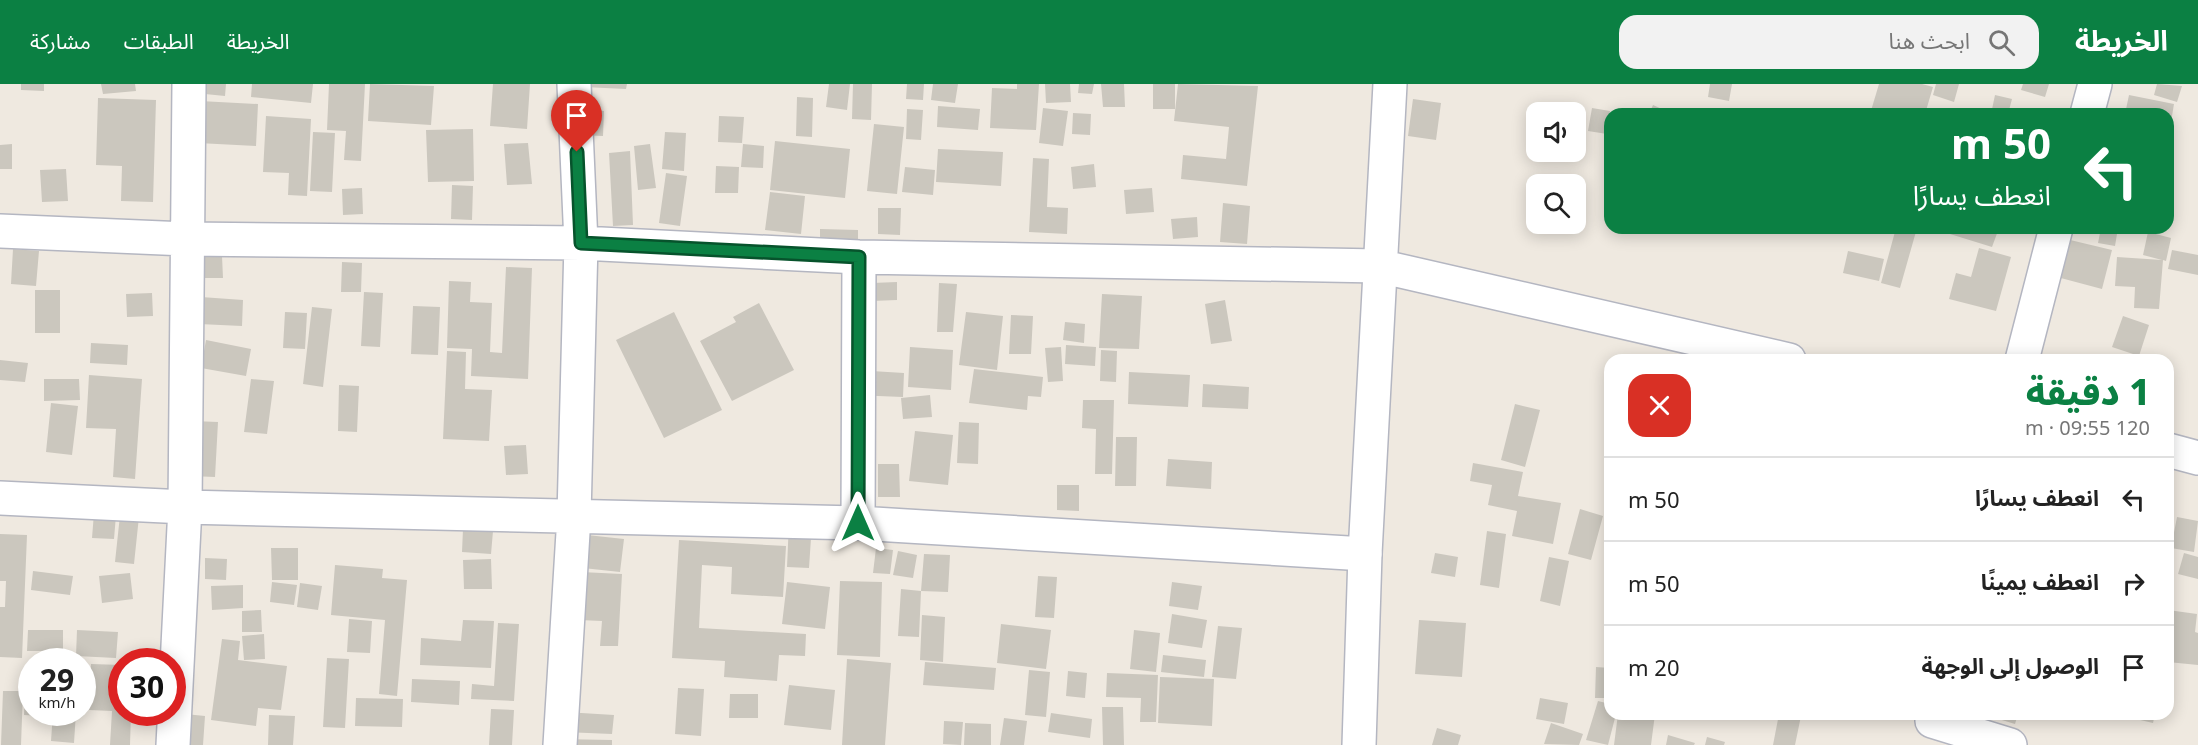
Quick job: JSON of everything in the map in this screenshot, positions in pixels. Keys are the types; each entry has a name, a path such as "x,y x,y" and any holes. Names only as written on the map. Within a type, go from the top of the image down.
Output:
{"street":[{"path":"173,745 185,507 189,84"},
{"path":"560,745 574,516 581,243 574,84"},
{"path":"1359,745 1365,554 1390,84"},
{"path":"2089,108 2095,84"},
{"path":"0,231 186,240 581,243 859,257 1379,266 1764,354"},
{"path":"2024,354 2054,234"},
{"path":"858,523 859,257"},
{"path":"2174,452 2198,458"},
{"path":"0,498 185,507 858,523 1365,554"},
{"path":"1932,720 2010,745"}],"building":[{"path":"21,84 44,84 44,91 21,90"},
{"path":"101,84 135,84 136,91 103,94"},
{"path":"206,84 226,84 225,96 205,94"},
{"path":"252,84 313,84 311,103 251,97"},
{"path":"329,84 365,84 361,161 344,160 346,131 327,130"},
{"path":"370,84 434,86 431,125 368,121"},
{"path":"493,84 530,84 527,129 490,126"},
{"path":"584,84 627,84 626,89 584,87"},
{"path":"829,84 850,84 847,110 826,107"},
{"path":"853,84 872,84 871,120 852,119"},
{"path":"907,84 924,84 923,100 906,99"},
{"path":"933,84 958,84 955,103 931,100"},
{"path":"1017,84 1039,84 1036,130 990,128 992,88 1017,89"},
{"path":"1045,84 1070,84 1071,102 1046,103"},
{"path":"1079,84 1094,84 1092,94 1078,93"},
{"path":"1101,84 1124,84 1125,107 1103,107"},
{"path":"1153,84 1175,84 1175,109 1153,109"},
{"path":"1178,84 1258,86 1247,186 1181,179 1183,155 1226,159 1229,127 1174,121"},
{"path":"1710,84 1732,84 1729,101 1708,97"},
{"path":"1879,84 1922,84 1933,87 1927,108 1872,108"},
{"path":"1936,84 1959,84 1954,102 1933,95"},
{"path":"2023,84 2049,84 2045,97 2021,90"},
{"path":"2157,84 2182,86 2177,102 2154,95"},
{"path":"1995,95 2012,99 2010,108 1992,108"},
{"path":"2129,95 2174,104 2173,108 2126,108"},
{"path":"797,97 813,98 812,137 796,136"},
{"path":"98,98 156,100 153,202 121,201 122,166 96,165"},
{"path":"1413,99 1441,103 1436,140 1408,136"},
{"path":"200,101 258,104 256,146 198,143"},
{"path":"938,106 980,109 978,130 937,127"},
{"path":"1043,108 1068,111 1063,146 1039,143"},
{"path":"1592,108 1604,110 1604,134 1588,131"},
{"path":"578,109 604,111 603,136 577,135"},
{"path":"907,109 923,110 921,140 906,139"},
{"path":"1073,113 1091,114 1090,135 1072,134"},
{"path":"266,116 311,119 307,196 288,195 289,173 263,172"},
{"path":"719,116 744,117 742,143 718,142"},
{"path":"874,124 904,127 897,194 867,191"},
{"path":"473,129 474,181 428,182 426,130"},
{"path":"313,132 335,133 332,192 310,191"},
{"path":"665,132 686,133 684,171 662,169"},
{"path":"775,141 850,149 845,198 770,190"},
{"path":"528,143 532,184 507,185 504,144"},
{"path":"12,144 12,169 0,169 0,145"},
{"path":"650,144 656,188 638,190 634,146"},
{"path":"743,144 764,146 763,168 741,167"},
{"path":"938,149 1003,152 1001,186 936,182"},
{"path":"630,151 633,225 613,226 609,153"},
{"path":"1033,158 1049,159 1047,207 1068,208 1067,234 1029,232"},
{"path":"1094,164 1096,187 1073,189 1071,167"},
{"path":"716,166 739,167 738,193 715,193"},
{"path":"905,167 935,170 933,195 902,192"},
{"path":"66,169 68,201 42,202 40,170"},
{"path":"666,173 687,176 680,226 659,223"},
{"path":"452,185 473,186 472,220 451,219"},
{"path":"362,188 363,214 343,215 342,189"},
{"path":"1152,188 1154,212 1126,214 1124,190"},
{"path":"770,192 805,196 801,234 765,230"},
{"path":"1223,203 1250,206 1247,244 1220,242"},
{"path":"878,208 901,208 900,235 878,234"},
{"path":"1197,217 1198,237 1173,239 1171,219"},
{"path":"820,229 858,230 858,255 820,254"},
{"path":"1894,234 1915,234 1900,288 1881,283"},
{"path":"1950,234 1997,234 1992,247"},
{"path":"2100,234 2117,234 2115,246 2098,243"},
{"path":"2148,234 2171,238 2166,261 2163,260 2159,309 2134,308 2135,287 2115,286 2117,257 2162,260 2143,255"},
{"path":"2066,239 2112,250 2102,289 2057,277"},
{"path":"1979,248 2011,257 1996,311 1949,299 1956,273 1971,277"},
{"path":"13,249 39,251 36,286 11,284"},
{"path":"2172,250 2198,255 2198,275 2168,269"},
{"path":"1848,251 1884,259 1879,281 1843,273"},
{"path":"196,256 222,256 223,278 196,278"},
{"path":"342,262 362,263 361,292 341,292"},
{"path":"506,267 532,268 528,379 471,376 472,349 447,348 449,281 471,282 470,302 492,303 490,352 502,353"},
{"path":"897,282 897,300 872,301 872,283"},
{"path":"939,283 957,284 953,332 937,332"},
{"path":"35,290 60,290 60,333 35,333"},
{"path":"364,292 383,293 380,347 361,346"},
{"path":"152,293 153,316 127,317 126,294"},
{"path":"1102,294 1142,296 1139,349 1099,348"},
{"path":"201,297 243,300 242,326 199,324"},
{"path":"1225,300 1232,341 1211,344 1205,304"},
{"path":"759,303 794,370 732,401 700,341 736,322 733,317"},
{"path":"413,306 440,307 438,355 411,354"},
{"path":"312,307 332,309 323,387 303,384"},
{"path":"285,312 307,313 305,349 283,348"},
{"path":"674,312 722,410 664,438 616,340"},
{"path":"966,312 1003,316 997,370 959,365"},
{"path":"1011,315 1033,316 1031,354 1009,354"},
{"path":"2123,316 2149,325 2140,354 2112,347"},
{"path":"1065,322 1085,324 1084,343 1063,340"},
{"path":"206,340 251,349 246,376 201,368"},
{"path":"91,343 128,345 127,365 90,363"},
{"path":"1066,345 1096,347 1095,366 1065,364"},
{"path":"910,347 953,350 951,390 908,387"},
{"path":"1061,347 1063,381 1048,382 1045,348"},
{"path":"1101,350 1117,351 1116,382 1100,381"},
{"path":"447,351 466,352 465,389 492,390 489,441 443,439"},
{"path":"0,360 28,363 25,382 0,380"},
{"path":"974,369 1043,377 1041,397 1028,396 1027,410 969,403"},
{"path":"855,370 904,373 903,397 853,395"},
{"path":"1129,372 1190,375 1188,407 1128,404"},
{"path":"89,375 142,379 135,479 113,477 116,429 86,428"},
{"path":"44,379 79,379 80,400 44,401"},
{"path":"251,379 274,381 267,434 244,432"},
{"path":"1203,384 1249,387 1248,409 1202,407"},
{"path":"339,385 359,386 357,432 338,431"},
{"path":"930,395 932,417 903,419 901,398"},
{"path":"1083,400 1114,400 1112,474 1095,474 1096,429 1082,428"},
{"path":"51,403 78,406 72,455 46,452"},
{"path":"1515,404 1540,410 1525,467 1501,460"},
{"path":"193,421 218,422 215,477 190,476"},
{"path":"959,422 979,423 978,464 957,463"},
{"path":"915,431 953,435 948,485 909,481"},
{"path":"1116,437 1137,437 1136,486 1115,486"},
{"path":"526,445 528,474 506,475 504,446"},
{"path":"1168,459 1212,462 1211,489 1166,486"},
{"path":"1473,463 1523,472 1518,496 1561,503 1553,544 1512,536 1517,511 1488,505 1492,485 1470,481"},
{"path":"878,464 899,464 900,497 878,497"},
{"path":"1057,485 1079,485 1079,511 1057,510"},
{"path":"121,506 140,507 134,564 115,562"},
{"path":"1580,509 1603,516 1591,560 1568,554"},
{"path":"94,513 116,515 114,539 92,538"},
{"path":"2177,517 2198,521 2194,552 2174,549"},
{"path":"789,522 812,523 809,568 787,567"},
{"path":"463,529 493,531 491,554 462,552"},
{"path":"1487,531 1506,534 1499,588 1480,585"},
{"path":"0,534 27,535 22,648 18,648 18,658 0,657 0,607 5,607 6,581 0,581"},
{"path":"587,535 624,539 620,572 583,568"},
{"path":"679,540 786,546 783,597 731,594 732,567 702,565 699,628 806,634 805,656 779,655 777,681 724,677 725,661 672,658"},
{"path":"271,548 298,548 298,580 272,580"},
{"path":"876,548 893,550 890,574 873,573"},
{"path":"898,551 917,555 913,578 893,575"},
{"path":"1435,553 1458,557 1455,577 1431,573"},
{"path":"2184,553 2198,557 2198,579 2178,574"},
{"path":"924,554 950,555 948,592 921,591"},
{"path":"1549,557 1569,561 1560,606 1540,601"},
{"path":"205,558 227,559 226,580 205,579"},
{"path":"491,559 492,589 464,589 463,560"},
{"path":"335,565 383,569 382,578 407,580 397,696 379,694 385,620 331,615"},
{"path":"33,571 73,576 70,595 31,590"},
{"path":"581,572 622,574 618,646 600,646 602,621 579,620"},
{"path":"130,573 133,599 102,603 99,576"},
{"path":"1038,576 1057,577 1054,618 1035,617"},
{"path":"840,581 882,582 880,657 837,655"},
{"path":"272,582 297,585 294,605 270,602"},
{"path":"787,582 830,587 825,629 782,624"},
{"path":"1172,582 1202,586 1198,610 1169,606"},
{"path":"300,583 322,586 318,610 297,607"},
{"path":"243,585 243,608 212,610 211,586"},
{"path":"901,589 921,591 919,637 898,636"},
{"path":"261,610 262,632 242,632 242,611"},
{"path":"2174,611 2197,614 2195,632 2198,633 2198,665 2174,663"},
{"path":"1172,614 1207,620 1202,648 1168,643"},
{"path":"922,615 945,617 943,662 920,660"},
{"path":"349,619 372,621 370,653 347,652"},
{"path":"463,620 494,621 491,668 420,665 421,638 461,641"},
{"path":"1419,620 1466,623 1462,677 1415,674"},
{"path":"498,623 519,624 514,701 471,699 472,684 494,686"},
{"path":"1001,624 1051,630 1046,669 997,663"},
{"path":"1218,626 1242,628 1236,679 1212,677"},
{"path":"28,630 63,630 63,648 27,648"},
{"path":"77,630 118,632 117,648 108,648 108,658 96,657 96,648 76,648"},
{"path":"1134,630 1160,633 1156,672 1130,669"},
{"path":"264,634 265,659 244,660 242,636"},
{"path":"222,639 240,641 238,660 287,666 281,710 258,708 256,726 211,720"},
{"path":"1163,655 1206,660 1204,677 1161,672"},
{"path":"327,658 349,659 345,728 323,727"},
{"path":"847,659 891,663 885,745 842,745"},
{"path":"925,662 996,668 994,690 923,685"},
{"path":"96,664 108,665 108,711 96,710"},
{"path":"1596,667 1604,668 1604,698 1595,698"},
{"path":"1029,670 1050,672 1046,717 1025,715"},
{"path":"1068,671 1087,673 1085,698 1066,696"},
{"path":"1107,673 1158,675 1156,722 1140,722 1141,698 1106,697"},
{"path":"1160,677 1214,679 1212,726 1158,723"},
{"path":"412,679 460,681 459,705 411,702"},
{"path":"789,685 835,690 831,730 784,725"},
{"path":"678,688 704,689 701,736 675,734"},
{"path":"3,691 18,691 18,726 22,726 21,745 1,745"},
{"path":"730,694 758,694 758,718 729,718"},
{"path":"356,698 403,699 402,727 355,726"},
{"path":"1540,698 1568,703 1564,724 1536,719"},
{"path":"1598,701 1604,702 1604,720 1614,720 1608,745 1586,740"},
{"path":"1102,707 1123,707 1124,745 1103,745"},
{"path":"491,709 514,710 512,745 489,745"},
{"path":"565,712 614,715 612,734 564,732"},
{"path":"1051,713 1092,719 1090,738 1048,732"},
{"path":"186,714 205,716 203,745 183,745"},
{"path":"269,715 295,716 293,745 268,745"},
{"path":"1004,718 1027,721 1024,745 1000,745"},
{"path":"1617,720 1654,720 1651,745 1614,745"},
{"path":"1778,720 1800,720 1795,745 1773,745"},
{"path":"2002,720 2016,720 2015,724"},
{"path":"944,721 963,722 961,745 943,744"},
{"path":"965,723 991,724 991,745 964,745"},
{"path":"1551,723 1583,734 1579,745 1544,744"},
{"path":"52,726 75,726 74,743 51,741"},
{"path":"111,726 131,726 130,745 110,745"},
{"path":"1437,728 1461,735 1458,745 1432,745"},
{"path":"1668,735 1695,743 1694,745 1666,745"},
{"path":"1707,737 1725,742 1724,745 1705,745"},
{"path":"558,739 612,740 612,745 558,745"}],"route":[{"path":"577,152 581,243 859,257 858,523"}]}
